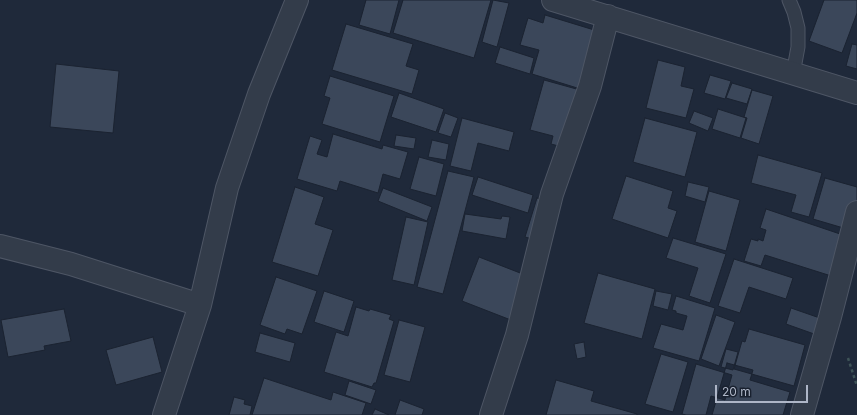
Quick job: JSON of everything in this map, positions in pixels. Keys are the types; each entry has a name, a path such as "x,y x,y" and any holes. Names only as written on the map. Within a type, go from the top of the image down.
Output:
{"street":[{"path":"164,415 200,305 227,188 259,94 297,0"},
{"path":"553,0 857,93"},
{"path":"491,415 517,335 552,194 590,86 608,16"},
{"path":"802,415 830,317 857,212"},
{"path":"0,246 71,264 200,305"}],"lane":[{"path":"789,0 798,28 798,47 793,74"}],"building":[{"path":"366,0 399,0 390,34 359,25"},
{"path":"403,0 491,0 474,58 393,33"},
{"path":"493,0 509,3 497,47 482,42"},
{"path":"824,0 857,0 857,13 842,53 809,41"},
{"path":"545,15 604,33 587,91 532,74 539,50 520,45 528,18 543,23"},
{"path":"346,24 413,44 406,66 419,70 412,94 332,70"},
{"path":"852,44 857,45 857,69 846,66"},
{"path":"500,47 534,58 530,74 495,63"},
{"path":"658,60 685,67 681,86 694,89 686,118 646,108"},
{"path":"56,64 119,71 113,133 50,127"},
{"path":"710,75 731,81 725,99 704,93"},
{"path":"330,76 394,96 380,142 322,124 330,98 324,96"},
{"path":"544,80 598,95 592,115 588,115 578,151 551,144 553,136 530,130"},
{"path":"732,83 752,89 747,104 726,98"},
{"path":"752,90 773,96 759,144 741,138 747,118 744,117"},
{"path":"399,93 444,109 436,132 391,117"},
{"path":"718,109 746,118 740,138 712,129"},
{"path":"694,111 713,118 708,131 689,123"},
{"path":"445,113 458,118 451,137 438,133"},
{"path":"462,118 514,132 509,151 478,143 471,171 450,166"},
{"path":"645,118 697,132 685,177 633,162"},
{"path":"333,134 382,149 383,145 408,152 400,179 383,174 378,193 340,181 337,191 297,179 310,136 322,140 317,154 327,157"},
{"path":"396,135 416,138 414,149 394,146"},
{"path":"432,140 449,144 446,160 428,157"},
{"path":"758,155 822,173 809,217 791,212 796,195 751,183"},
{"path":"419,157 444,164 436,196 410,189"},
{"path":"448,171 474,177 443,294 417,287"},
{"path":"626,176 673,191 668,208 677,211 668,238 612,219"},
{"path":"478,177 533,195 528,213 472,195"},
{"path":"825,178 857,187 857,232 813,219"},
{"path":"688,182 709,187 705,202 685,196"},
{"path":"295,187 324,197 315,224 333,230 318,276 272,262"},
{"path":"383,188 432,207 427,221 378,201"},
{"path":"709,191 740,200 726,251 695,242"},
{"path":"537,198 559,205 547,243 525,237"},
{"path":"766,209 849,237 844,280 765,255 761,266 744,261 751,239 763,241 766,230 760,228"},
{"path":"465,214 501,219 502,216 510,217 506,239 462,231"},
{"path":"406,217 428,222 414,285 392,280"},
{"path":"673,238 726,254 710,303 689,296 698,268 666,258"},
{"path":"479,257 533,278 516,322 462,301"},
{"path":"734,259 793,278 786,299 749,287 740,313 718,306"},
{"path":"598,273 655,289 642,339 584,323"},
{"path":"276,277 317,291 302,334 287,329 285,334 260,325"},
{"path":"324,291 354,301 344,332 314,322"},
{"path":"656,291 672,294 668,310 653,306"},
{"path":"676,296 715,308 699,361 653,348 661,324 683,330 687,316 676,313 676,311 672,310"},
{"path":"356,307 391,315 389,319 394,321 376,383 374,383 372,387 324,372 336,332 348,336"},
{"path":"791,308 837,324 831,340 786,324"},
{"path":"64,309 71,341 44,346 45,350 8,357 1,320"},
{"path":"716,315 735,322 719,366 701,359"},
{"path":"399,320 425,327 410,382 384,375"},
{"path":"749,329 805,345 794,386 734,369 742,341 745,342"},
{"path":"260,333 295,343 290,362 255,352"},
{"path":"153,337 162,372 116,385 106,350"},
{"path":"584,342 586,357 577,359 574,344"},
{"path":"726,349 738,352 733,370 721,367"},
{"path":"661,354 688,362 673,412 645,404"},
{"path":"727,363 753,370 750,380 790,392 783,415 712,415"},
{"path":"696,364 732,375 725,400 711,396 706,415 686,415 682,414"},
{"path":"264,378 331,400 333,392 366,403 362,415 252,415"},
{"path":"556,380 594,391 591,401 637,415 546,415"},
{"path":"349,381 376,390 371,404 345,395"},
{"path":"234,397 245,400 244,404 252,406 250,415 229,415"},
{"path":"400,400 424,409 422,415 395,415"},
{"path":"375,409 389,415 372,415"}]}
